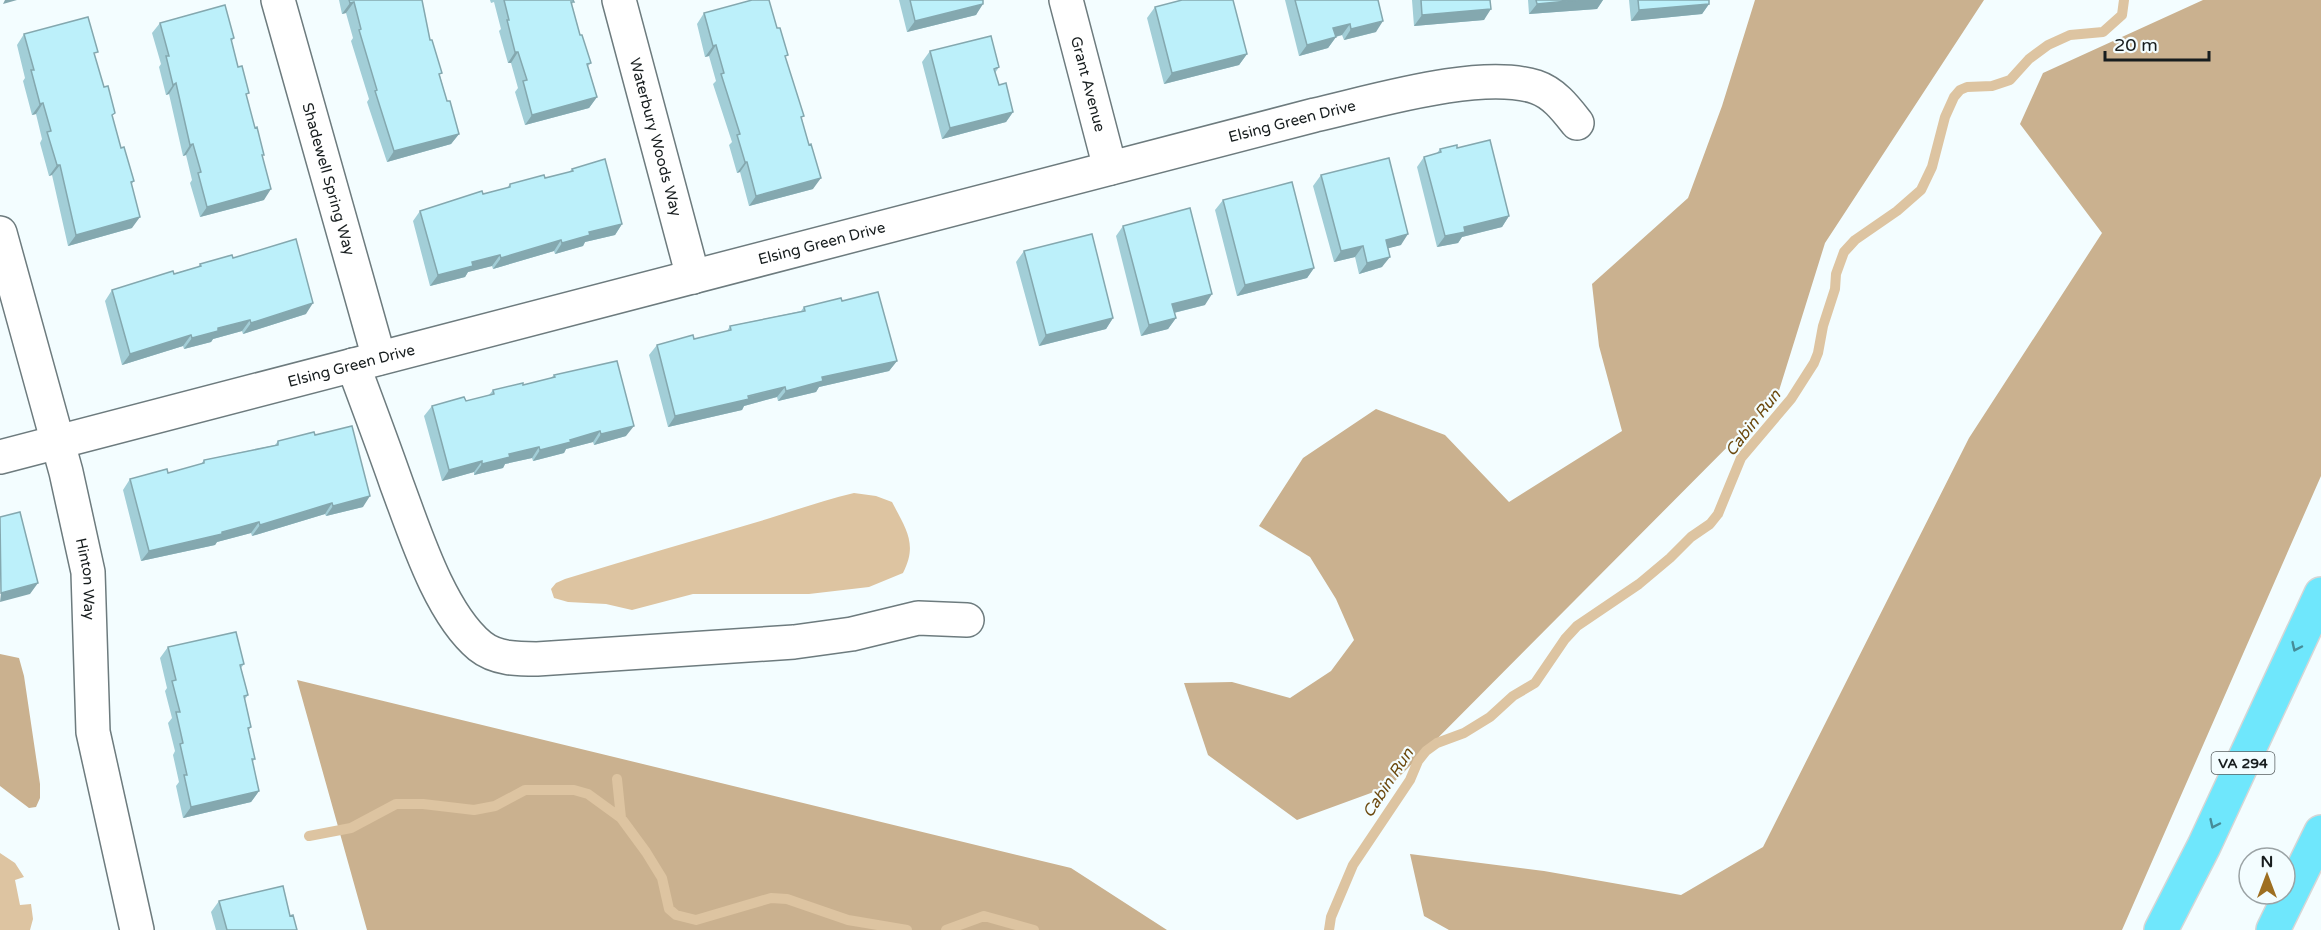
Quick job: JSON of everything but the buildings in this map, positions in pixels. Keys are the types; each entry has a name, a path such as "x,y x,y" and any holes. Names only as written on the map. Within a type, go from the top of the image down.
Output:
{"highway":[{"name":"VA 294","path":"2161,930 2204,846 2321,594"},
{"path":"2273,930 2321,832"}],"street":[{"name":"Shadewell Spring Way","path":"278,0 366,362 422,551 464,629 482,648 498,656 537,659 794,642 852,634 918,618 967,620"},
{"name":"Waterbury Woods Way","path":"619,0 693,277"},
{"name":"Grant Avenue","path":"1066,0 1110,168"},
{"name":"Elsing Green Drive","path":"0,458 1315,115 1435,88 1474,83 1510,83 1537,87 1558,101 1577,123"},
{"name":"Hinton Way","path":"0,233 58,442 88,572 93,732 137,930"}],"shaded area":[{"path":"1755,0 1984,0 1825,243 1777,397 1390,786 1297,820 1208,755 1184,683 1232,682 1290,698 1331,671 1354,640 1336,599 1310,557 1259,526 1303,458 1376,409 1445,435 1509,502 1622,431 1599,346 1592,284 1688,198 1722,106"},
{"path":"2203,0 2321,0 2321,476 2122,930 1449,930 1424,916 1410,854 1544,871 1681,895 1763,847 1969,438 2102,233 2020,124 2043,73"},
{"path":"854,493 876,496 892,502 906,529 910,545 910,553 903,573 869,587 809,594 693,594 632,610 606,604 568,602 554,598 551,589 556,583 565,579"},
{"path":"0,654 19,658 24,676 40,784 40,798 36,807 29,808 0,786"},
{"path":"297,680 1071,868 1167,930 367,930"},
{"path":"0,853 15,863 24,877 15,880 20,905 31,904 33,919 30,930 0,930"}],"waterway":[{"name":"Cabin Run","path":"1329,930 1331,917 1353,865 1410,780 1418,761 1426,751 1437,743 1464,733 1490,717 1513,696 1535,683 1565,639 1577,626 1639,584 1691,537 1710,524 1718,514 1741,458 1791,399 1814,363 1835,289 1836,274 1844,252 1855,240 1897,211 1921,190 1932,167 1945,117 1954,97 1960,90 1967,87 1992,86 2010,80 2029,59 2048,45 2070,35 2103,32 2122,15 2124,0"},
{"path":"617,779 621,818"},
{"path":"309,836 351,828 396,804 423,804 474,810 495,806 525,790 574,790 588,794 621,818 662,878 669,909 676,915 696,920 771,898 787,899 848,920 907,930"},
{"path":"946,930 984,916 1034,930"}]}
